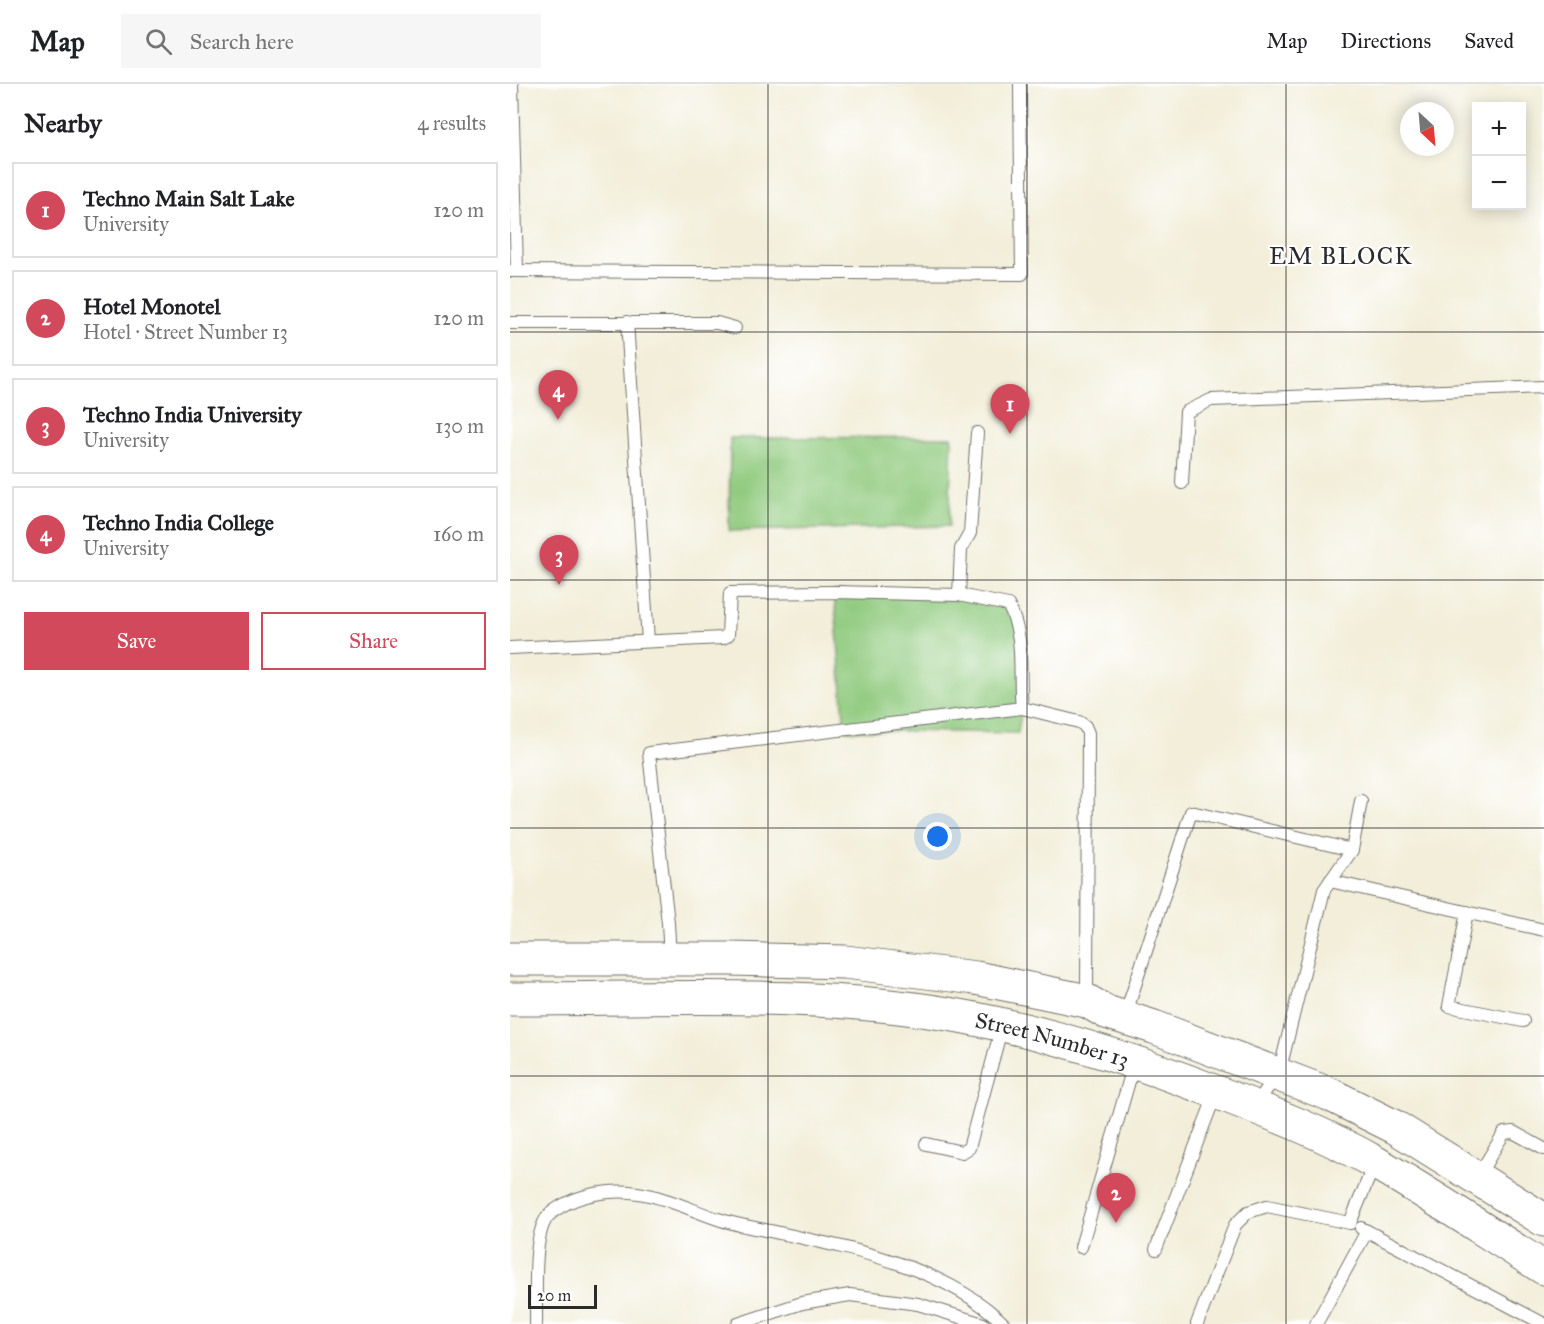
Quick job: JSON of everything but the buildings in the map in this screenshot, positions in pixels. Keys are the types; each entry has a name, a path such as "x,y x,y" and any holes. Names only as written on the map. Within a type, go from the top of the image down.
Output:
{"main road":[{"name":"Street Number 13","path":"510,959 845,962 976,978 1087,1001 1106,1012 1279,1073 1329,1094 1395,1128 1544,1220"},
{"path":"806,1001 810,962"},
{"name":"Street Number 13","path":"510,999 854,1003 969,1017 1002,1025 1135,1061 1312,1130 1375,1162 1544,1268"}],"lane":[{"path":"512,84 513,271 1022,274 1020,84"},
{"path":"627,322 648,641"},
{"path":"510,323 717,323 735,327"},
{"path":"1182,483 1186,412 1211,400 1544,387"},
{"path":"959,595 961,549 970,533 977,433"},
{"path":"510,648 726,637 730,593 834,592 959,595 1008,605 1017,621 1021,651 1022,708"},
{"path":"670,959 669,923 649,753 1022,708 1079,722 1085,726 1088,733 1087,1001"},
{"path":"1253,1106 1279,1073 1324,890 1352,850 1361,801"},
{"path":"1125,1017 1191,812 1352,850"},
{"path":"1330,881 1544,930"},
{"path":"1467,912 1449,1006 1523,1021"},
{"path":"926,1144 962,1152 969,1148 1002,1025"},
{"path":"1081,1247 1135,1061"},
{"path":"1156,1248 1216,1092"},
{"path":"1477,1178 1504,1132 1513,1132 1544,1149"},
{"path":"1350,1223 1375,1162"},
{"path":"536,1324 538,1238 548,1215 573,1199 610,1192 646,1194 686,1205 718,1219 820,1241 920,1271 983,1304 1004,1324"},
{"path":"1197,1324 1235,1226 1248,1212 1267,1206 1350,1223 1544,1324"},
{"path":"1316,1324 1367,1231"},
{"path":"738,1324 802,1303 850,1295 918,1304 983,1324"}],"green space":[{"path":"952,437 949,526 729,531 730,438"},
{"path":"834,592 959,595 1008,605 1017,621 1022,708 1018,733 845,730"}],"place":[{"name":"Techno India College","path":"558,420"},
{"name":"Techno Main Salt Lake","path":"1010,434"},
{"name":"Techno India University","path":"559,585"},
{"name":"Hotel Monotel","path":"1116,1223"}],"district":[{"name":"EM BLOCK","path":"1341,256"}]}
